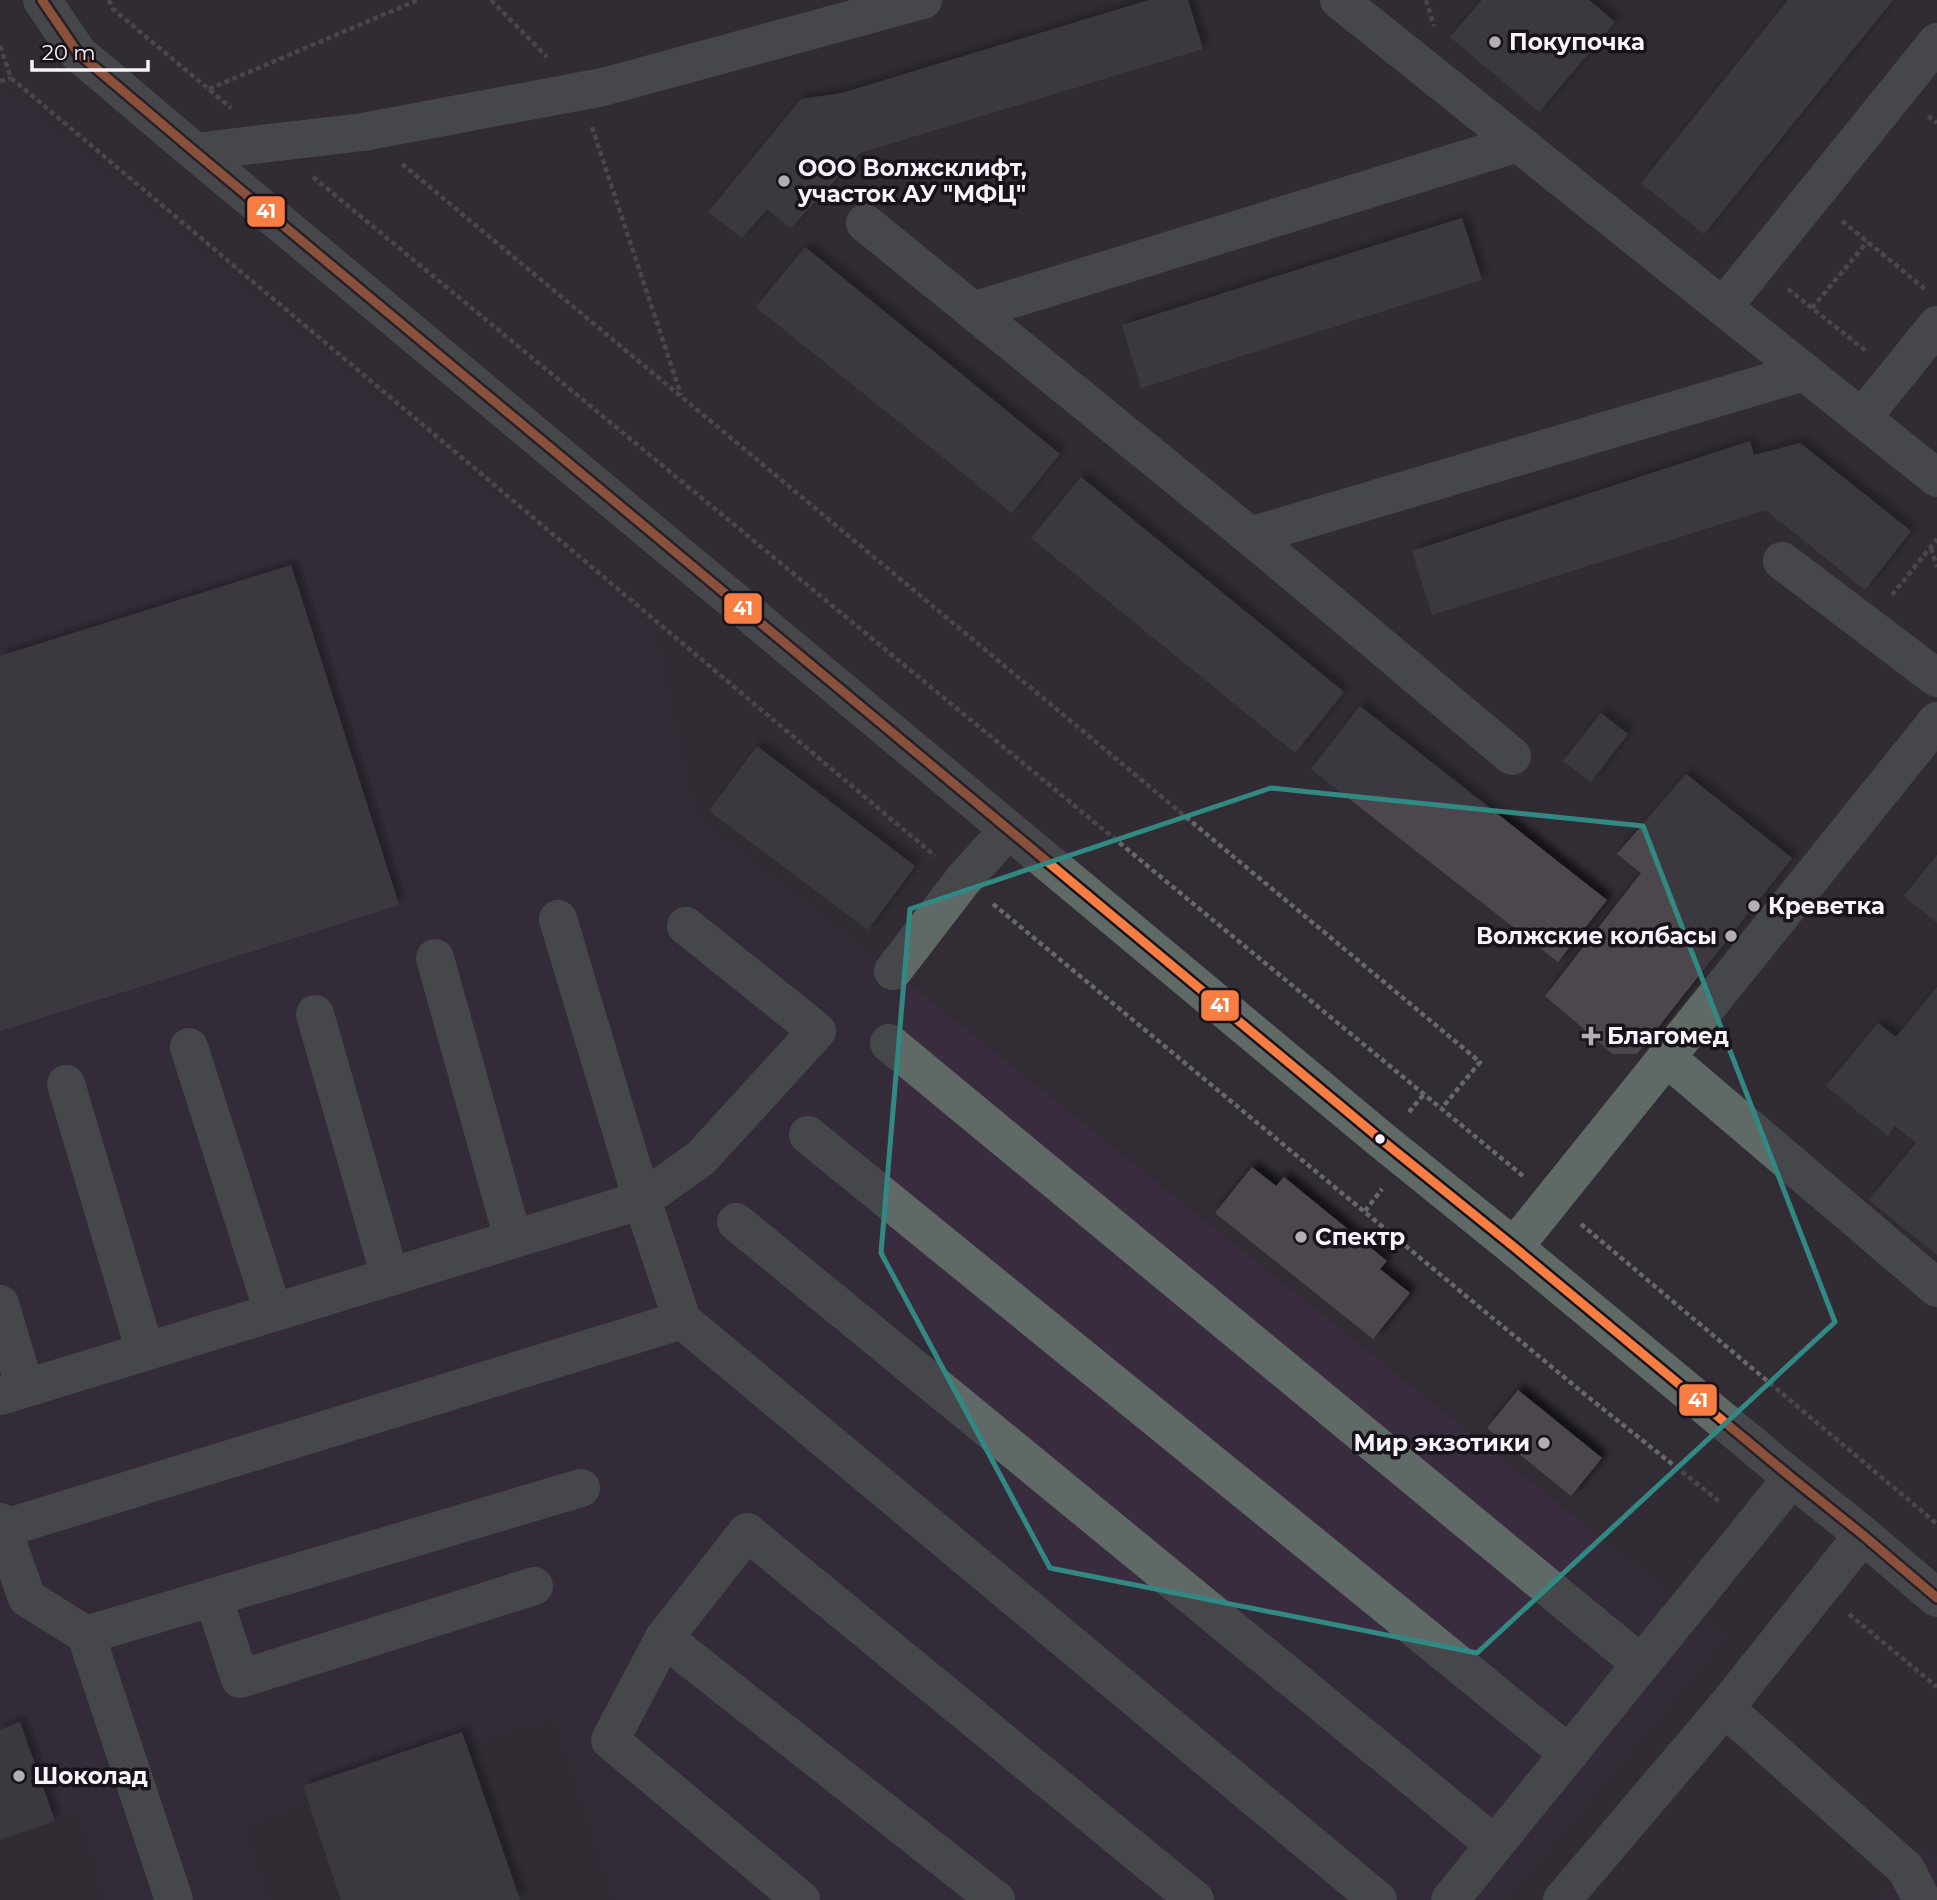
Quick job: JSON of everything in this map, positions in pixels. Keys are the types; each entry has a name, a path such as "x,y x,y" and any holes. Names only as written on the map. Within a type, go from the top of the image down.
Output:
{"street":[{"path":"42,0 78,53 195,152 1379,1138 1937,1598"},
{"path":"195,152 363,132 603,87 923,0"},
{"path":"1339,0 1937,478"},
{"path":"1723,307 1937,42"},
{"path":"973,311 1518,143"},
{"path":"864,223 1250,536 1512,756"},
{"path":"1862,418 1897,375 1932,308"},
{"path":"1250,536 1804,372"},
{"path":"1782,561 1937,678"},
{"path":"1514,1247 1937,721"},
{"path":"893,971 963,880 1008,830"},
{"path":"558,919 642,1200 682,1320 1378,1900"},
{"path":"0,1304 13,1392 642,1200 701,1158 817,1031 687,926"},
{"path":"435,958 513,1239"},
{"path":"315,1014 390,1277"},
{"path":"889,1043 1641,1664"},
{"path":"190,1046 273,1312"},
{"path":"1666,1058 1937,1287"},
{"path":"66,1084 145,1351"},
{"path":"808,1135 1569,1754"},
{"path":"736,1222 1495,1845"},
{"path":"174,1900 86,1635 27,1598 1,1526 682,1320"},
{"path":"1450,1900 1792,1478"},
{"path":"86,1635 581,1488"},
{"path":"801,1900 610,1740 664,1638 747,1532 1195,1900"},
{"path":"1562,1900 1726,1708 1863,1535"},
{"path":"213,1597 240,1679 534,1586"},
{"path":"664,1638 996,1900"},
{"path":"1726,1708 1906,1869 1923,1900"}],"path":[{"path":"109,0 113,9 271,142 1552,1199 1937,1524"},
{"path":"209,89 418,0"},
{"path":"491,0 580,91 681,397"},
{"path":"0,46 10,78 963,880 1588,1397 1752,1528"},
{"path":"0,81 10,78"},
{"path":"363,132 1480,1062 1442,1108"},
{"path":"1812,196 1867,242 1932,308"},
{"path":"1812,308 1867,242"},
{"path":"1757,264 1897,375"},
{"path":"1867,626 1937,539"},
{"path":"1931,547 1937,567"},
{"path":"1407,1115 1424,1094"},
{"path":"1364,1212 1387,1183"},
{"path":"1847,1612 1937,1687"}],"highlighted area":[{"path":"1271,788 1643,826 1835,1322 1477,1653 1050,1568 881,1253 910,909"}],"shaded area":[{"path":"9,92 653,630 694,816 893,971 1725,1637 1507,1900 616,1900 556,1717 466,1745 461,1733 303,1786 307,1801 242,1826 267,1900 107,1900 80,1812 55,1821 20,1723 0,1730 0,95"},
{"path":"1923,1849 1937,1861 1937,1900 1878,1900"}],"building":[{"path":"1149,0 1188,0 1203,49 860,153 791,228 767,209 742,238 708,212 801,99 842,93"},
{"path":"1482,0 1589,0 1615,22 1539,112 1450,37"},
{"path":"1788,0 1893,0 1704,234 1641,183"},
{"path":"1462,218 1482,280 1141,388 1122,325"},
{"path":"805,247 1060,454 1012,513 756,307"},
{"path":"1750,441 1754,455 1800,443 1911,531 1865,590 1766,510 1432,615 1412,551"},
{"path":"1081,477 1344,692 1295,753 1031,538"},
{"path":"291,565 399,905 0,1031 0,656"},
{"path":"1360,706 1607,900 1558,962 1311,769"},
{"path":"1601,713 1628,734 1591,782 1563,761"},
{"path":"757,746 915,866 868,930 709,811"},
{"path":"1686,774 1792,858 1637,1054 1613,1054 1545,996 1641,873 1617,854"},
{"path":"1937,855 1937,923 1904,896"},
{"path":"1937,987 1937,1255 1869,1200 1916,1143 1895,1126 1888,1136 1826,1086 1878,1023 1896,1037"},
{"name":"Спектр","path":"1252,1167 1276,1186 1284,1177 1387,1261 1380,1269 1410,1293 1373,1339 1215,1213"},
{"name":"Мир экзотики","path":"1518,1390 1602,1458 1571,1496 1487,1428"},
{"name":"Шоколад","path":"20,1722 55,1821 0,1840 0,1730"},
{"path":"462,1732 520,1900 341,1900 303,1786"}],"transit line":[{"name":"41","path":"42,0 78,53 195,152 1379,1138 1937,1598"}],"place":[{"name":"Покупочка","path":"1495,42"},
{"name":"ООО Волжсклифт, участок АУ \"МФЦ\"","path":"784,181"},
{"name":"Креветка","path":"1754,906"},
{"name":"Волжские колбасы","path":"1731,936"},
{"name":"Благомед","path":"1591,1036"},
{"name":"Спектр","path":"1301,1237"},
{"name":"Мир экзотики","path":"1544,1443"},
{"name":"Шоколад","path":"19,1776"}]}
